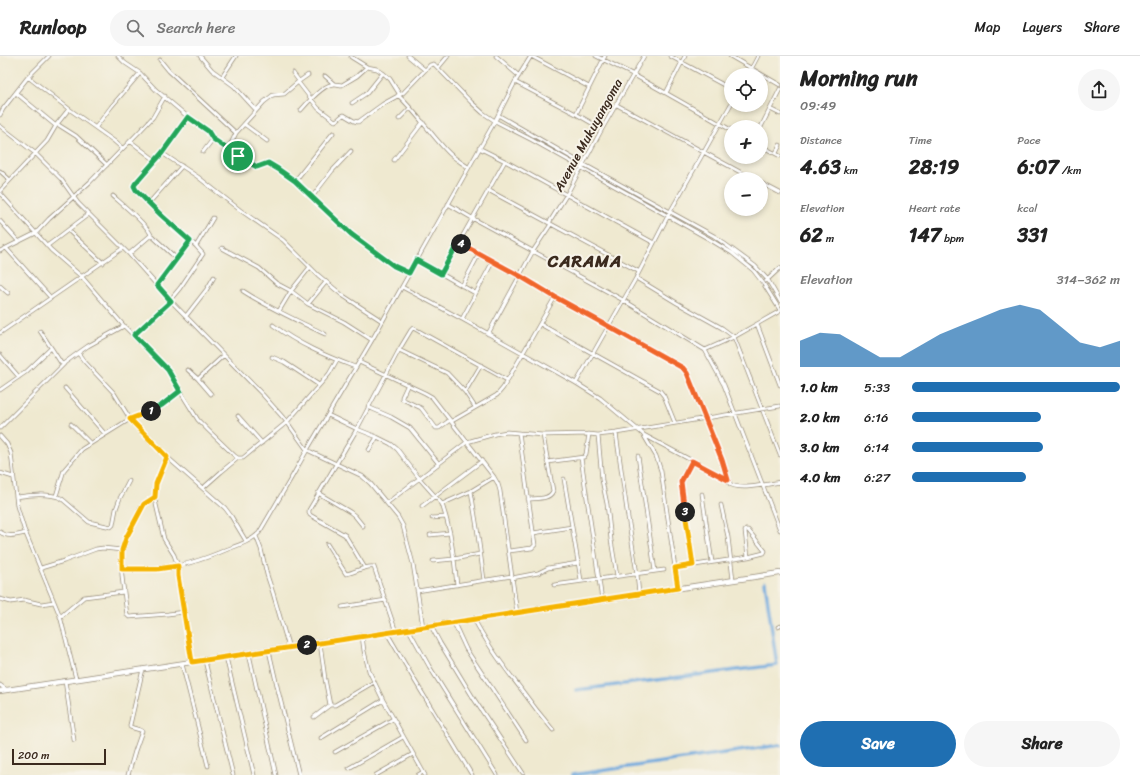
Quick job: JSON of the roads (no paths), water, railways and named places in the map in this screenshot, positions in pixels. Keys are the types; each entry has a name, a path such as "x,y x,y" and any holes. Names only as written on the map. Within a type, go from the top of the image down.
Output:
{"main road":[{"path":"0,691 780,573"}],"street":[{"path":"0,115 28,77 49,56"},
{"path":"118,56 125,63 140,73 156,90 165,96 188,117 208,131 213,139 228,150 257,167 268,163 295,181 351,234 394,266 409,273"},
{"path":"200,56 212,70 234,86 256,110"},
{"path":"222,77 236,56"},
{"path":"408,56 425,70"},
{"path":"438,68 448,56"},
{"path":"496,56 519,76"},
{"path":"596,56 634,75 724,126"},
{"path":"576,114 605,56"},
{"name":"Avenue Mukuyangoma","path":"488,334 533,251 550,224 644,56"},
{"path":"670,56 724,85"},
{"path":"666,93 685,56"},
{"path":"730,56 752,68 758,56"},
{"path":"351,57 367,67 377,69 384,73 390,79 399,95 445,150 468,167"},
{"path":"122,569 157,569 178,566 200,560 256,536 372,340 530,57 589,87"},
{"path":"160,60 169,71 236,133"},
{"path":"293,73 318,108 335,121 338,121 344,114 358,122 406,90 425,70 432,64 435,65 471,102 495,121 532,140 732,253 753,270 780,310 734,337 706,350"},
{"path":"301,110 311,99 328,86 334,84 342,85 357,76 367,67"},
{"path":"96,127 140,73"},
{"path":"352,103 368,93 384,73"},
{"path":"228,150 236,133 256,110 273,95 284,94 308,75"},
{"path":"325,76 334,84"},
{"path":"28,77 122,148"},
{"path":"768,78 780,85"},
{"path":"516,82 602,129"},
{"path":"764,120 780,89"},
{"path":"16,94 57,125 76,136 107,165"},
{"path":"0,251 36,233 130,141 152,117 165,96"},
{"path":"616,105 740,172"},
{"path":"399,119 410,108"},
{"path":"69,109 47,141 0,192 47,246 82,277 124,326 168,370 198,420 238,458"},
{"path":"770,109 780,114"},
{"path":"576,383 622,300 636,278 638,271 670,212 727,112"},
{"path":"498,115 583,164 714,236 755,266 768,280 780,301"},
{"path":"134,335 171,300 203,254 149,203 134,186 162,153 188,117"},
{"path":"394,160 423,122"},
{"path":"244,124 267,141"},
{"path":"0,126 35,153 61,179 89,214 263,395 287,422 307,450 362,476 387,503 403,526 413,564 423,627"},
{"path":"295,181 333,133"},
{"path":"203,152 213,139"},
{"path":"130,141 155,160"},
{"path":"776,154 780,145"},
{"path":"479,148 505,160 654,243"},
{"path":"768,150 780,156"},
{"path":"312,197 332,171 351,151"},
{"path":"162,153 198,177 240,210 283,240 326,282 350,301 382,321"},
{"path":"441,274 505,160"},
{"path":"149,203 182,166"},
{"path":"0,171 10,180"},
{"path":"768,187 780,193"},
{"path":"488,190 638,271"},
{"path":"113,196 145,225 150,231 151,235 177,259"},
{"path":"448,204 622,300 706,350 724,385 780,530"},
{"path":"47,246 69,231 89,214"},
{"path":"196,246 213,218"},
{"path":"0,221 19,242"},
{"path":"69,231 103,263"},
{"path":"129,254 151,235"},
{"path":"157,285 190,241"},
{"path":"458,243 493,261 683,368 687,373 722,460 730,484 738,487 780,482"},
{"path":"6,248 51,298"},
{"path":"0,333 123,248"},
{"path":"222,248 259,268 276,283 291,291 308,304 344,322 372,340"},
{"path":"462,286 479,254"},
{"path":"416,260 475,293"},
{"path":"462,319 493,261"},
{"path":"279,311 291,291 310,267"},
{"path":"763,283 780,268"},
{"path":"186,316 207,289 214,277"},
{"path":"636,278 722,328 734,337 780,455"},
{"path":"308,304 326,282"},
{"path":"0,286 8,293"},
{"path":"402,287 576,383 600,398 643,434 728,480"},
{"path":"244,291 286,316 325,334"},
{"path":"408,384 402,399 421,408 436,428 439,428 497,395 503,388 555,297"},
{"path":"540,324 660,391 664,396 675,423"},
{"path":"757,324 780,385"},
{"path":"273,325 288,337 303,345 355,367"},
{"path":"0,428 64,364 88,346 124,326"},
{"path":"365,568 344,534 322,522 309,513 309,510 357,429 399,350 413,328 507,380"},
{"path":"40,331 61,363 64,364"},
{"path":"0,390 19,377 50,349 52,349"},
{"path":"399,350 448,373 465,392 475,408"},
{"path":"78,353 114,393 130,419 167,457 229,513 246,541"},
{"path":"0,355 19,377"},
{"path":"198,379 224,355"},
{"path":"272,357 284,362 319,385"},
{"path":"203,488 238,458 243,458 287,422 329,374 337,360"},
{"path":"359,362 426,392 432,397 494,477 500,491 517,613"},
{"path":"465,392 481,365"},
{"path":"188,370 211,394"},
{"path":"66,388 105,434"},
{"path":"56,496 64,470 79,452 130,419 159,407 180,391"},
{"path":"387,503 467,442 501,433 598,435 780,406"},
{"path":"368,407 391,417 410,428 439,464"},
{"path":"328,414 391,444 397,449 419,478 442,504 450,533 457,585"},
{"path":"238,416 262,443"},
{"path":"72,424 90,444"},
{"path":"508,551 532,548 534,545 519,433"},
{"path":"616,433 639,594"},
{"path":"547,462 584,457 586,454 589,434"},
{"path":"643,434 660,466 678,588"},
{"path":"528,499 548,497 553,491 543,435"},
{"path":"598,435 602,480 607,504 617,576"},
{"path":"0,436 11,453 17,506 26,533 60,617 76,679"},
{"path":"369,450 378,437"},
{"path":"638,456 655,571"},
{"path":"167,457 156,484 155,497 164,539 174,555 178,566 178,576 192,662"},
{"path":"581,458 602,600"},
{"path":"692,461 681,482 693,565"},
{"path":"422,506 482,462"},
{"path":"0,473 13,477"},
{"path":"442,504 471,491 494,477"},
{"path":"564,479 581,580"},
{"path":"16,497 32,495 56,496 64,499 89,522 111,527 113,525 120,498 129,481"},
{"path":"471,491 484,580"},
{"path":"318,493 350,512 363,526"},
{"path":"702,494 712,562"},
{"path":"155,497 144,504 141,508 126,538 122,550 122,569 127,615 129,617 184,612"},
{"path":"721,505 728,537 733,580"},
{"path":"432,518 446,517"},
{"path":"533,533 572,527"},
{"path":"675,568 748,557 764,553 761,546 748,530 745,530 748,557"},
{"path":"0,532 8,536 26,533"},
{"path":"430,535 450,533"},
{"path":"256,536 289,648"},
{"path":"327,544 346,574 350,574 365,568 374,567 396,632"},
{"path":"40,568 100,548 122,550"},
{"path":"433,561 480,554"},
{"path":"417,591 538,573 548,568 578,563"},
{"path":"554,585 581,580 664,570"},
{"path":"60,617 84,597 124,592"},
{"path":"0,599 12,602 24,600 41,604 54,602"},
{"path":"342,606 386,600"},
{"path":"474,619 484,639 499,661 544,720 554,730"},
{"path":"454,623 466,648 526,740"},
{"path":"431,626 474,699 523,773"},
{"path":"409,630 433,672 497,775"},
{"path":"387,633 472,775"},
{"path":"362,636 366,663 393,719 424,773 418,775"},
{"path":"320,643 330,705"},
{"path":"269,651 299,775"},
{"path":"249,654 276,775"},
{"path":"226,657 254,775"},
{"path":"205,660 233,775"},
{"path":"182,664 208,766"},
{"path":"128,775 142,731 130,727 130,725 143,669"},
{"path":"65,681 74,740"},
{"path":"314,717 330,705 335,705 374,682"},
{"path":"0,685 7,690"},
{"path":"321,738 383,700"},
{"path":"335,752 393,719"},
{"path":"349,768 403,737"},
{"path":"376,775 413,754"}],"waterway":[{"path":"576,690 777,665 765,582"},
{"path":"572,775 780,745"}],"district":[{"name":"CARAMA","path":"585,261"}]}
